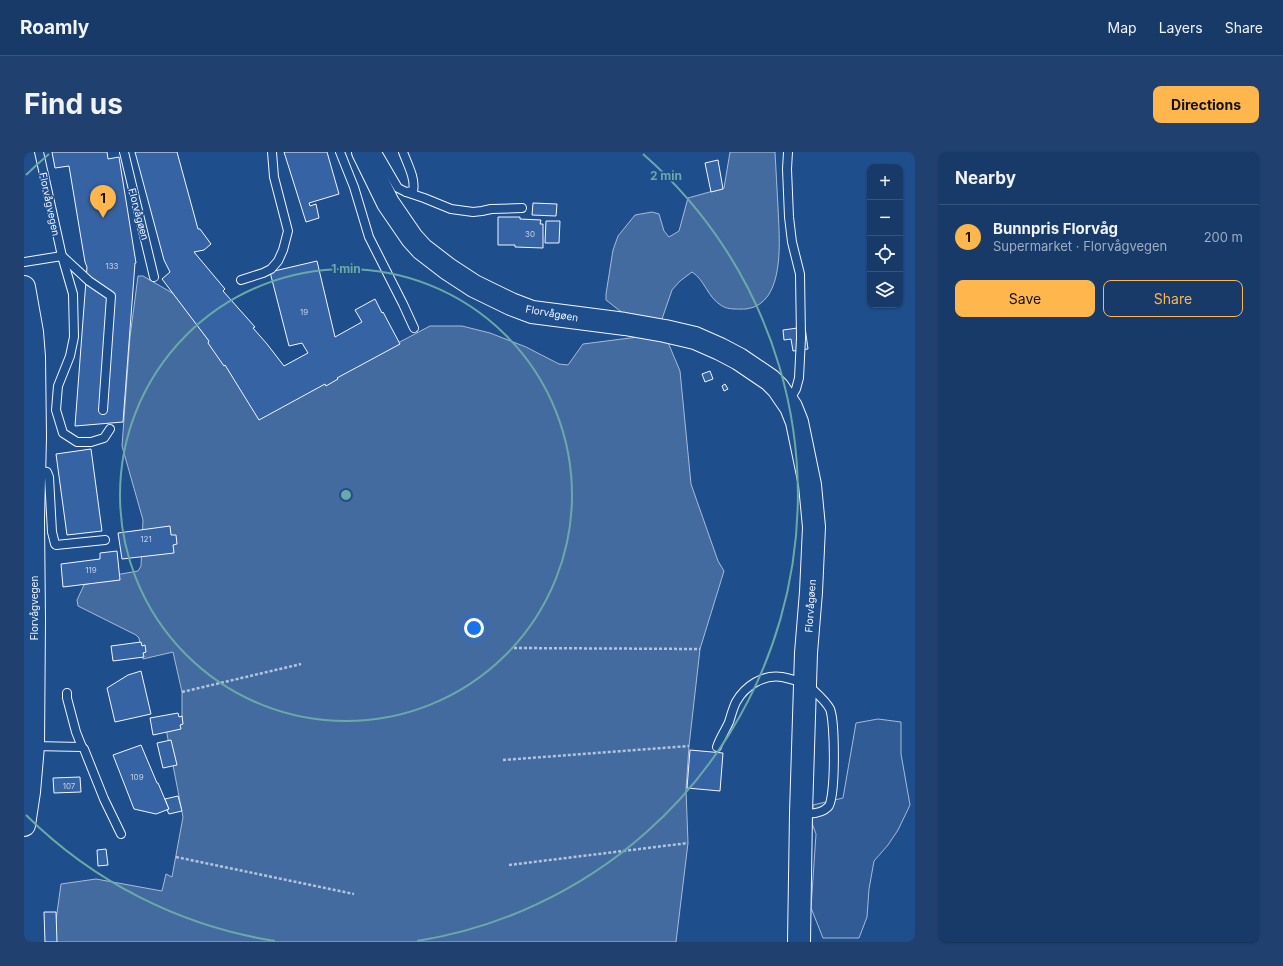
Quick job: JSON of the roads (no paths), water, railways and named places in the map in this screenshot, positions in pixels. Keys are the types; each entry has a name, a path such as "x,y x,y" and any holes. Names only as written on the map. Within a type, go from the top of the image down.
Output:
{"main road":[{"name":"Florvågøen","path":"363,152 388,203 412,238 422,249 448,269 480,289 532,312 625,324 695,338 720,348 770,380 788,402 797,422 810,485 814,527 806,653 799,942"},
{"name":"Florvågvegen","path":"24,287 32,332 34,357 33,746 29,792 24,825"}],"lane":[{"name":"Florvågvegen","path":"39,152 62,256 73,294 74,337 70,356 58,386 56,410 63,433 77,442 91,442 104,438 110,429"},
{"name":"Florvågøen","path":"124,152 154,277"},
{"path":"241,280 271,269 278,261 284,250 288,231 274,177 272,152"},
{"path":"340,152 354,187 369,236 414,328"},
{"path":"377,152 398,188 406,192 451,208 473,212 491,208 522,208"},
{"path":"403,152 413,179 414,188 413,191 406,192"},
{"path":"788,152 787,169 789,217 792,242 800,274 801,338 799,378 796,388 788,402"},
{"path":"24,262 62,256 88,281 111,296 103,410"},
{"path":"34,470 47,472 49,477 52,532 56,545 105,540"},
{"path":"717,747 728,725 735,703 750,686 757,681 769,677 781,677 800,682"},
{"path":"801,813 820,812 829,807 831,802 833,778 834,746 832,719 829,709 819,695 809,686"},
{"path":"67,692 67,698 76,732 88,757 104,799 121,834"},
{"path":"33,746 82,747"}],"place":[{"name":"Bunnpris Florvåg","path":"103,218"}]}
